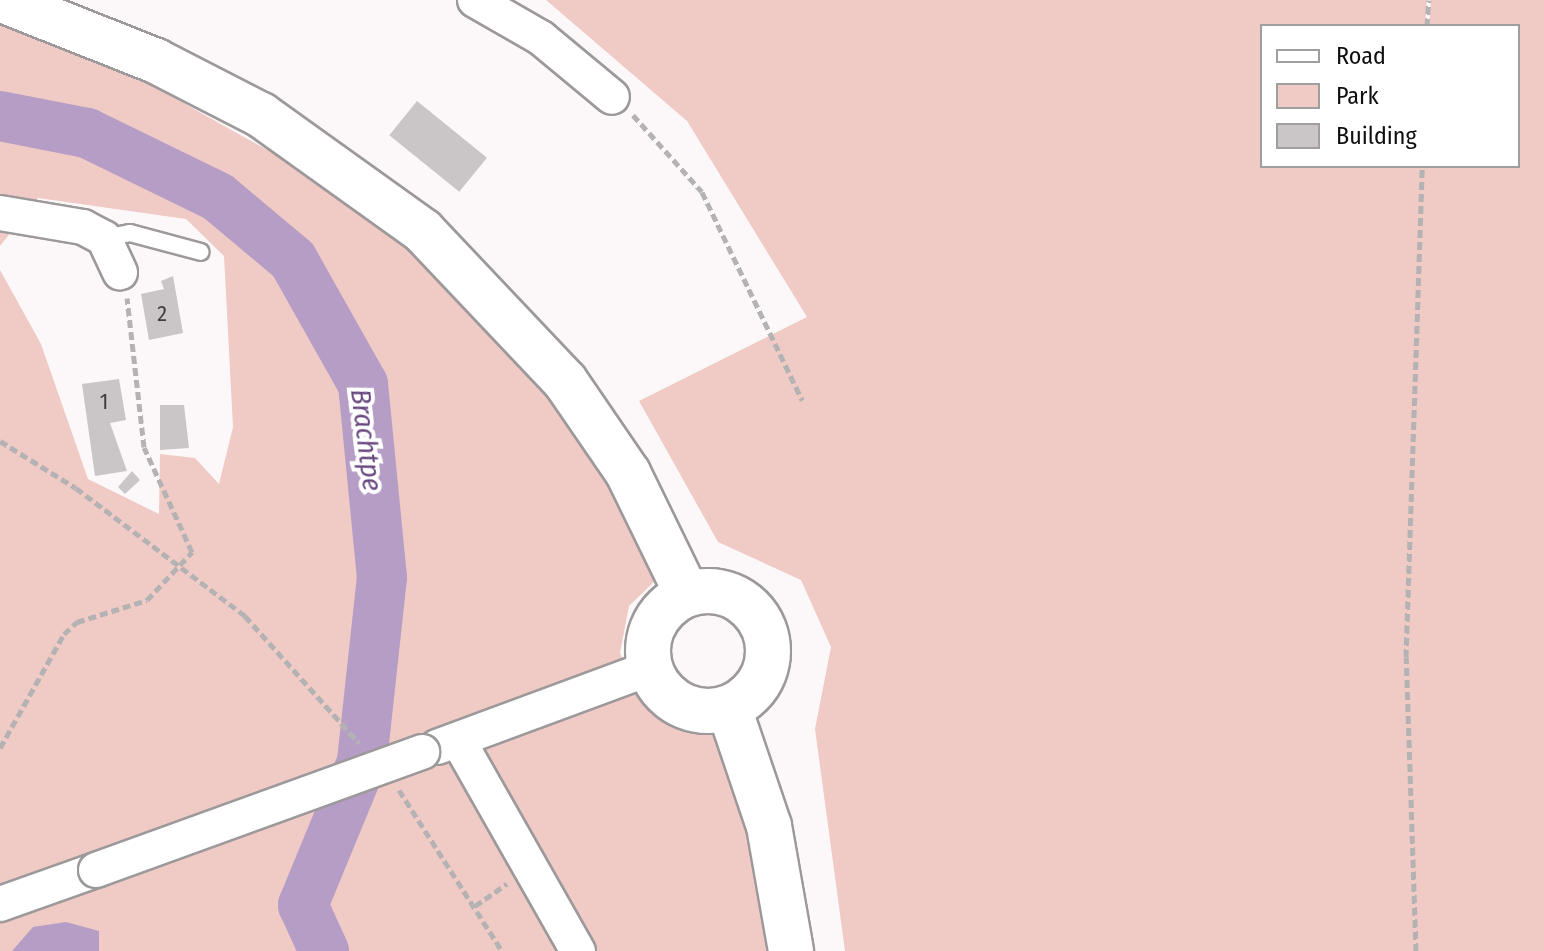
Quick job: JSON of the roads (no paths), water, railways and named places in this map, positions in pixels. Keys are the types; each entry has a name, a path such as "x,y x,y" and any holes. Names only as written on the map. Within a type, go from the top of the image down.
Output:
{"main road":[{"path":"2,0 156,61 261,115 423,231 530,339 582,404 628,473 687,594"},
{"path":"708,590 747,604 768,640 761,681 729,708 690,709 665,693 650,668 650,632 687,594 708,590"},
{"path":"729,708 769,826 791,951"}],"street":[{"path":"475,0 541,38 612,97"},
{"path":"0,213 83,227 104,238 120,272"},
{"path":"0,904 650,668"},
{"path":"458,740 528,869 578,951"}],"lane":[{"path":"104,238 130,233 201,252"}],"waterway":[{"name":"Brachtpe","path":"0,116 87,133 218,197 293,260 363,384 382,577 362,762 303,905 324,951"}]}
